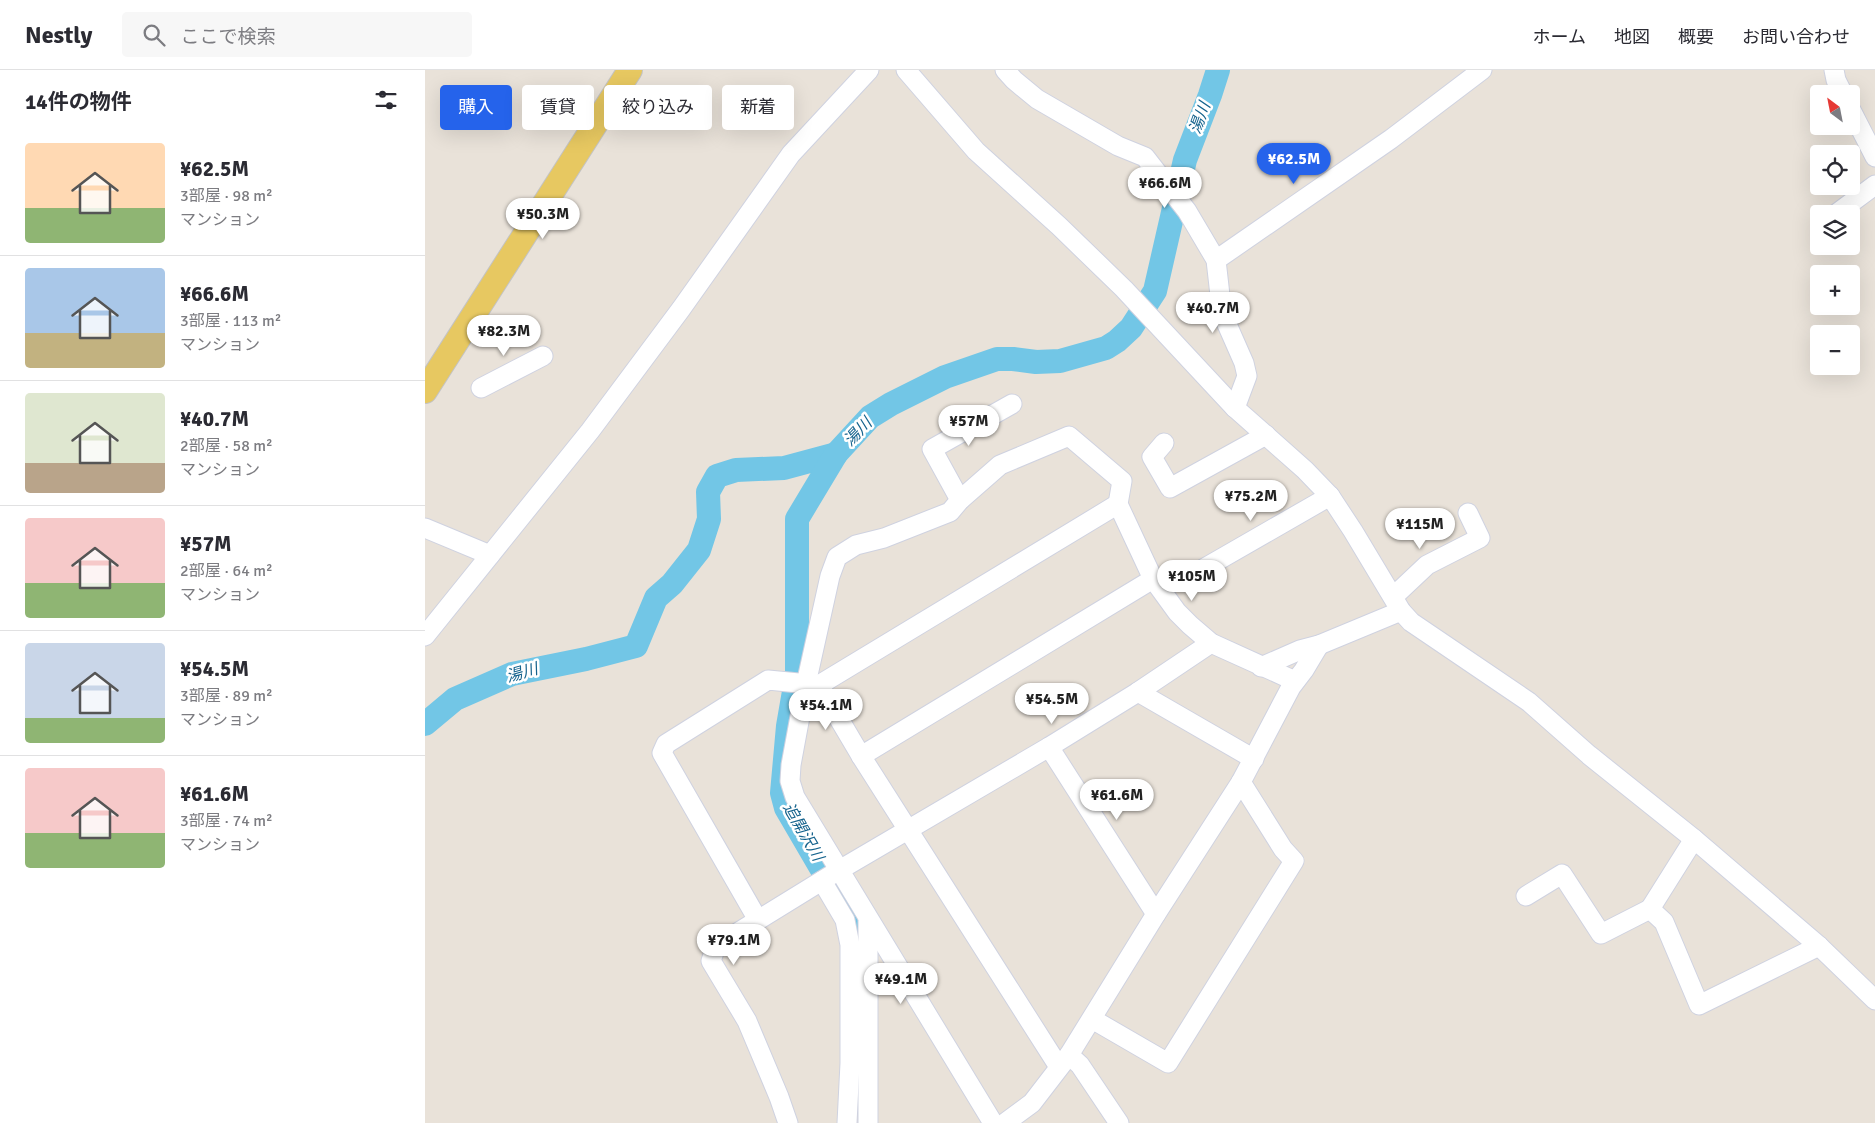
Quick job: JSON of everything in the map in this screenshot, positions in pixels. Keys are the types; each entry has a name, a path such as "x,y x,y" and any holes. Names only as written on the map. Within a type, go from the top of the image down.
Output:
{"main road":[{"path":"425,391 630,70"}],"street":[{"path":"425,636 590,431 681,309 791,154 869,70"},
{"path":"906,70 976,151 1059,226 1124,289 1235,408 1305,470 1330,496 1397,604 1421,630 1529,702 1589,755 1694,840 1819,946 1875,1000"},
{"path":"1005,70 1013,80 1037,98 1118,146 1145,157 1187,211 1216,260 1222,313 1244,363 1247,376 1235,408"},
{"path":"1216,260 1391,139 1482,70"},
{"path":"1834,70 1838,85"},
{"path":"1868,127 1875,157"},
{"path":"1848,205 1875,185"},
{"path":"481,388 543,356"},
{"path":"960,500 932,449 1012,404"},
{"path":"1164,443 1152,457 1170,488 1266,435"},
{"path":"847,1123 850,1063 850,945 845,920 831,876 795,797 790,781 803,683 829,576 837,557 856,546 884,538 950,512 960,500 1000,465 1069,436 1122,480 1118,504 1153,579 1190,626 1211,643 1295,681"},
{"path":"1189,577 1330,496"},
{"path":"759,920 662,753 666,744 768,680 803,683 1118,504"},
{"path":"1261,666 1300,650 1319,645 1397,604 1427,565 1480,538 1468,513"},
{"path":"425,528 490,555"},
{"path":"861,756 1153,579"},
{"path":"788,1123 747,1021 711,961 716,946 1049,747 1138,692 1211,643"},
{"path":"1005,1123 1033,1103 1092,1019 1156,914 1241,782 1295,681 1319,645"},
{"path":"803,683 861,756 908,830 1064,1061 1080,1065 1119,1123"},
{"path":"1138,692 1254,759"},
{"path":"1049,747 1156,914"},
{"path":"1092,1019 1168,1063 1293,861 1283,849 1241,782"},
{"path":"1526,896 1562,874 1601,934 1650,910 1694,840"},
{"path":"831,876 868,920 993,1123"},
{"path":"1650,910 1664,922 1699,1005 1819,946"},
{"path":"868,920 868,1123"}],"waterway":[{"name":"湯川","path":"859,968 857,930 848,907 828,880 786,808 782,793 788,726 797,674 797,519 836,454 870,417 891,404 945,377 997,359 1036,362 1060,361 1106,348 1131,328 1155,291 1185,160 1218,70"},
{"name":"湯川","path":"425,724 455,699 512,674 586,659 636,646 656,598 672,584 699,550 709,519 708,492 717,476 736,470 784,468 836,454"}],"water label":[{"name":"追開沢川","path":"803,832"}]}
